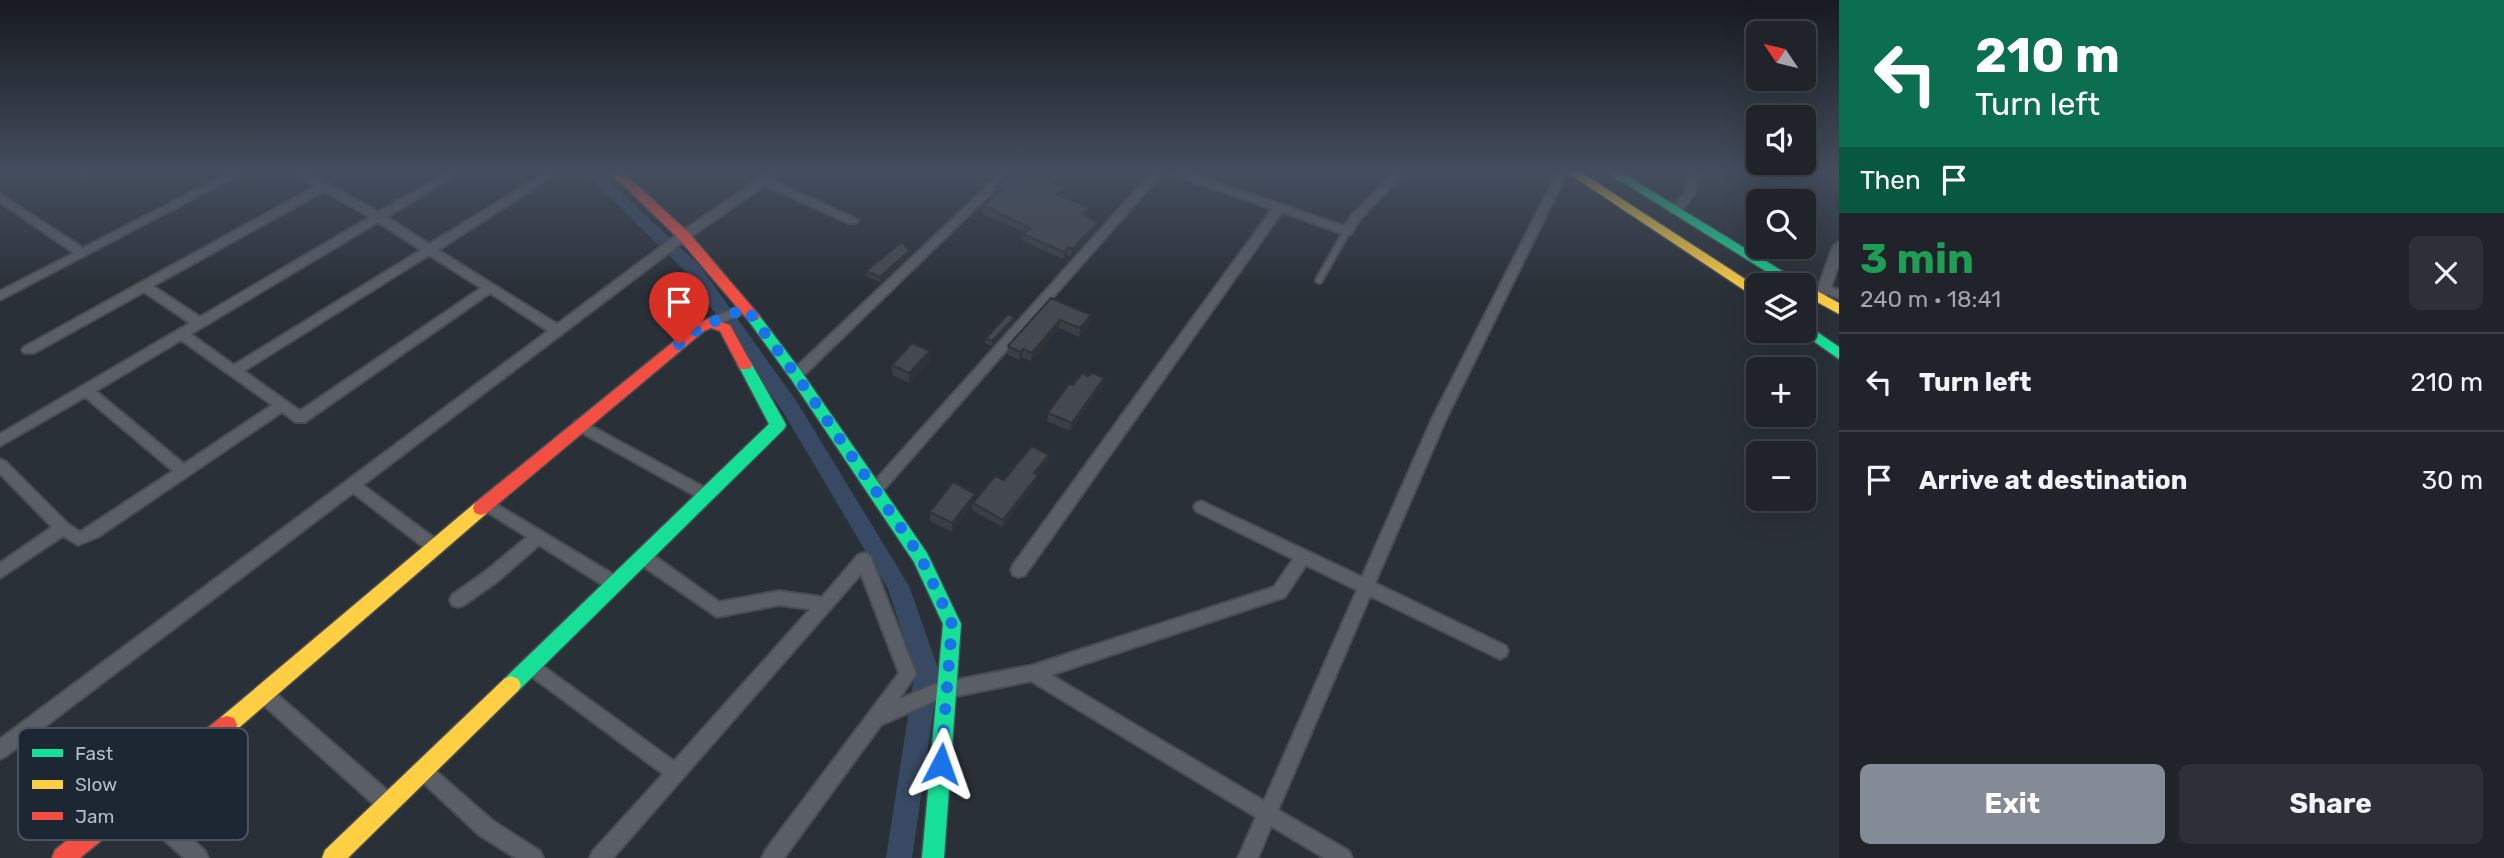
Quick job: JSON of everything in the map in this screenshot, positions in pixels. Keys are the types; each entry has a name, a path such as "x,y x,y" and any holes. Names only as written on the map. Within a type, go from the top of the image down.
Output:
{"street":[{"path":"21,211 83,253"},
{"path":"0,296 164,211"},
{"path":"29,349 279,211"},
{"path":"368,211 427,251 558,331"},
{"path":"0,441 388,211"},
{"path":"233,371 491,211"},
{"path":"654,211 681,238 796,375 921,558 952,624 941,692 933,858"},
{"path":"29,728 719,211"},
{"path":"836,211 852,220"},
{"path":"796,375 967,211"},
{"path":"876,489 1123,211"},
{"path":"1019,570 1277,211"},
{"path":"1288,211 1347,230 1362,211"},
{"path":"1248,858 1439,419 1543,211"},
{"path":"1632,211 1746,286"},
{"path":"1676,211 1778,273"},
{"path":"1823,294 1839,246"},
{"path":"144,286 199,323"},
{"path":"181,334 300,418 489,288"},
{"path":"1816,292 1839,294"},
{"path":"1823,294 1839,309"},
{"path":"224,728 486,504 699,328 740,311"},
{"path":"333,858 778,425 725,328 715,321"},
{"path":"1816,337 1839,354"},
{"path":"86,390 184,472"},
{"path":"0,465 72,537 85,537 282,405"},
{"path":"580,425 706,495"},
{"path":"353,485 436,548"},
{"path":"486,504 615,584"},
{"path":"1201,506 1500,651"},
{"path":"0,571 63,528"},
{"path":"458,600 492,576 538,536"},
{"path":"873,720 913,701 941,692 1033,673 1279,592 1304,556"},
{"path":"643,557 718,610 779,598 825,604"},
{"path":"600,858 864,560 908,674 772,858"},
{"path":"530,666 675,772"},
{"path":"1033,673 1342,858"},
{"path":"265,695 388,804"},
{"path":"0,750 18,736"},
{"path":"422,770 486,828 533,858"},
{"path":"63,858 85,840"},
{"path":"178,840 198,858"}],"lane":[{"path":"1319,280 1347,230"}],"building":[{"path":"994,211 1086,211 1083,214 1098,223 1072,249 1068,247 1064,252 1023,234 1030,228"},
{"path":"902,242 909,251 880,277 866,271"},
{"path":"1051,298 1091,315 1080,328 1060,320 1032,353 1023,349 1020,352 1008,346"},
{"path":"1008,314 1015,317 992,341 986,338"},
{"path":"912,343 930,351 909,373 892,365"},
{"path":"1082,373 1088,376 1092,373 1104,378 1072,423 1048,413 1069,384 1073,385"},
{"path":"1032,446 1049,455 1034,473 1038,475 1003,520 973,503 995,476 1004,480"},
{"path":"953,482 975,494 952,523 930,512"}],"waterway":[{"path":"632,211 694,270 790,407 898,586 927,671 899,858"}],"traffic: fast":[{"path":"1677,211 1778,273"},
{"path":"753,317 796,375 921,558 952,624 933,858"},
{"path":"1816,337 1839,354"},
{"path":"511,685 778,425 745,365"}],"traffic: slow":[{"path":"1632,211 1746,286"},
{"path":"1816,296 1839,309"},
{"path":"227,725 481,508"},
{"path":"333,858 511,685"}],"traffic: jam":[{"path":"658,211 684,236 753,317"},
{"path":"481,508 699,328 710,323 725,328 745,365"},
{"path":"223,728 227,725"},
{"path":"63,858 85,840"}],"route":[{"path":"679,344 699,328 746,308 860,466 921,558 952,624 941,764"}]}
